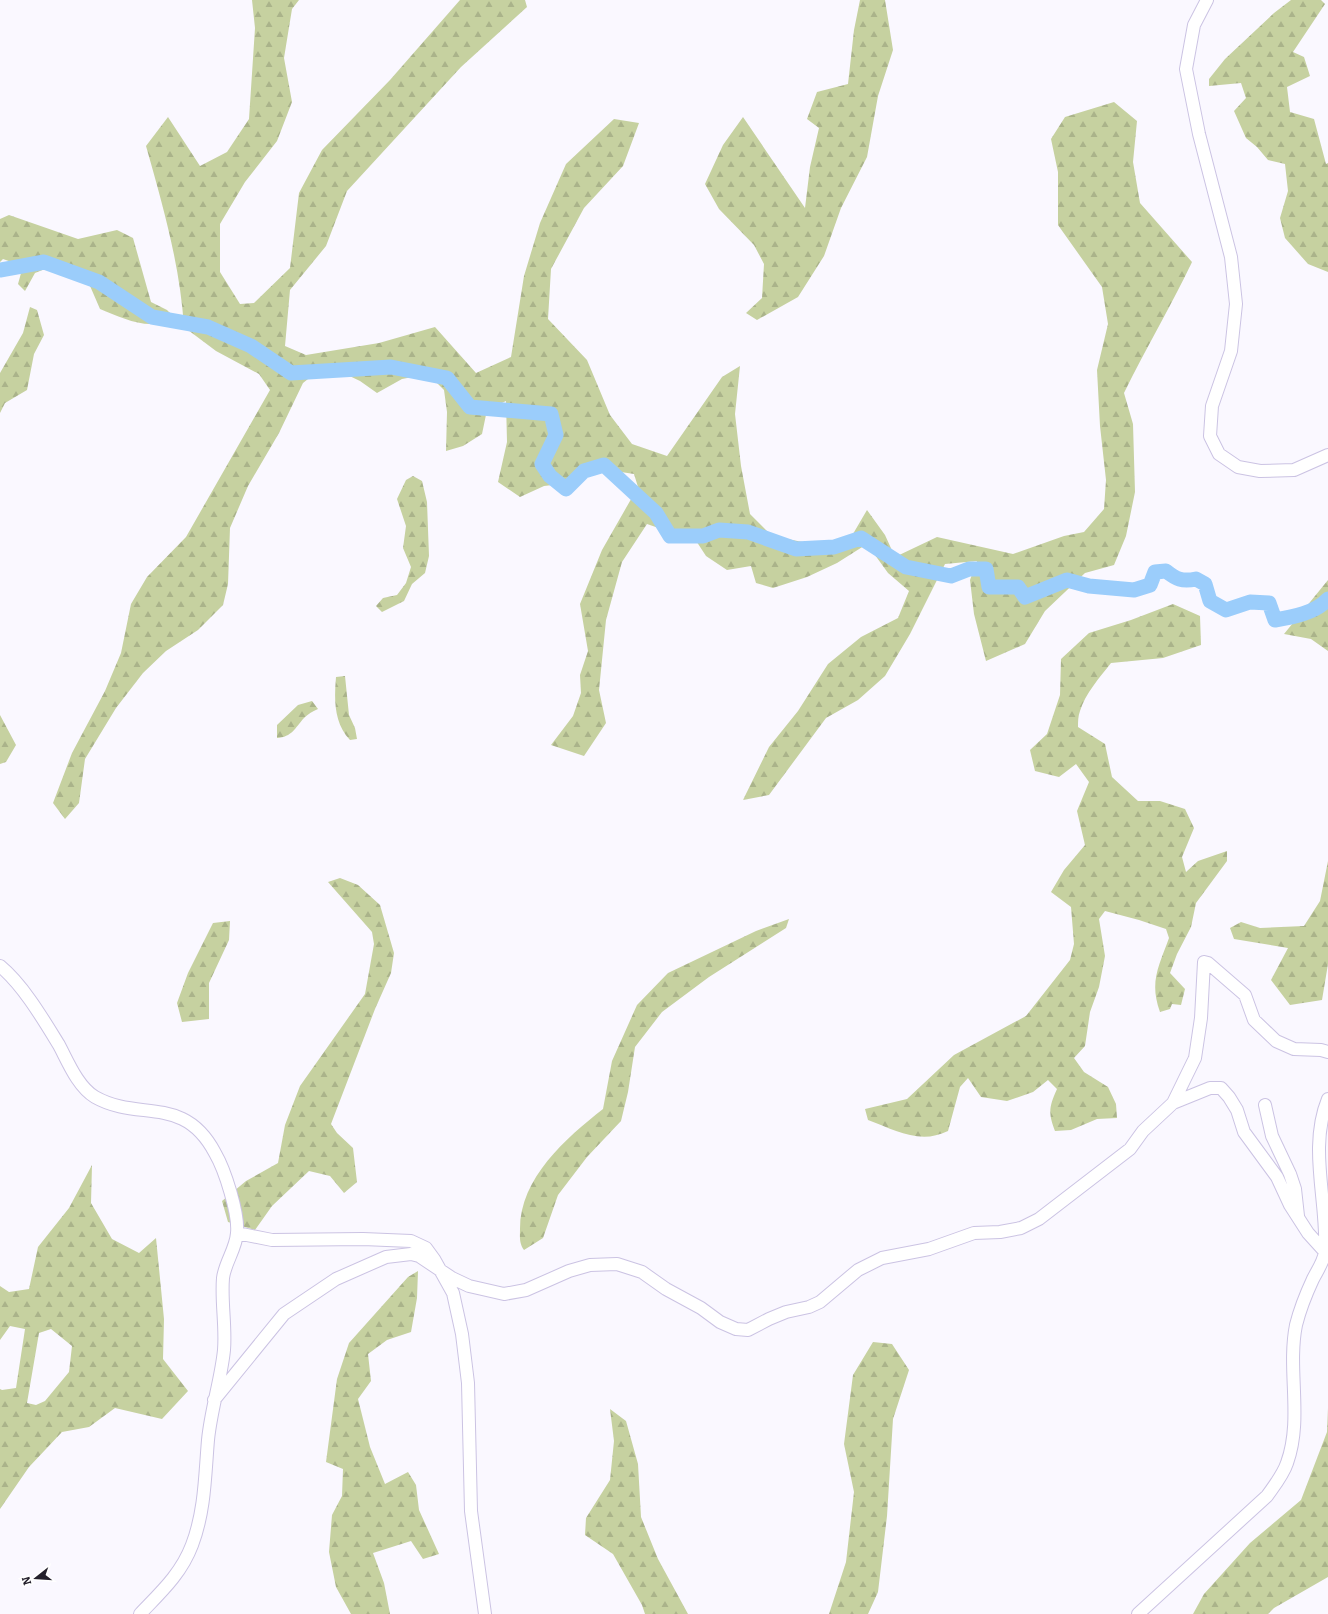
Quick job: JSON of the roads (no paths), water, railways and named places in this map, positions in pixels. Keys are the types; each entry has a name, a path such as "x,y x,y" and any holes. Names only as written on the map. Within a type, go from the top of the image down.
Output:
{"street":[{"path":"1207,0 1194,25 1186,69 1199,134 1231,257 1236,304 1231,351 1212,406 1210,436 1219,454 1238,467 1260,471 1294,470 1328,455"},
{"path":"214,1400 284,1314 336,1280 386,1257 410,1254 419,1256 440,1270 469,1286 504,1294 526,1290 568,1271 590,1265 617,1264 642,1272 720,1322 736,1329 748,1330 786,1312 809,1307 820,1302 858,1270 882,1258 929,1249 974,1233 1000,1232 1021,1228 1039,1219 1130,1149 1143,1131 1173,1103 1195,1058 1201,1018 1204,962 1208,963 1245,995 1254,1020 1276,1041 1294,1049 1321,1050 1328,1052"},
{"path":"0,966 18,985 45,1023 84,1088 95,1097 115,1105 172,1114 192,1124 204,1135 216,1154 230,1192 237,1233 224,1269 224,1348 208,1437 202,1512 193,1544 184,1564 174,1579 140,1614"},
{"path":"1173,1103 1210,1088 1221,1088 1237,1110 1244,1132 1277,1177 1298,1218 1326,1254"},
{"path":"1138,1614 1267,1496 1278,1481 1287,1464 1292,1446 1294,1428 1292,1369 1295,1332 1300,1308 1326,1254 1326,1229 1320,1148 1321,1123 1328,1099"},
{"path":"1266,1105 1272,1136 1290,1174 1295,1189 1298,1218"},
{"path":"237,1233 272,1240 363,1239 411,1241 426,1248 440,1270 456,1302 462,1334 468,1383 471,1511 485,1614"}],"waterway":[{"path":"0,270 44,262 99,282 152,317 208,327 251,346 291,373 391,367 447,378 470,407 551,414 556,435 542,464 550,476 566,489 584,471 604,465 656,513 670,536 703,536 719,530 748,532 796,549 834,547 861,538 906,567 951,576 969,569 986,569 989,587 1018,587 1025,597 1067,580 1089,586 1134,590 1150,585 1155,572 1166,571 1180,579 1196,579 1205,584 1210,601 1226,610 1250,602 1269,603 1275,620 1296,616 1310,611 1317,608 1328,599"}]}
